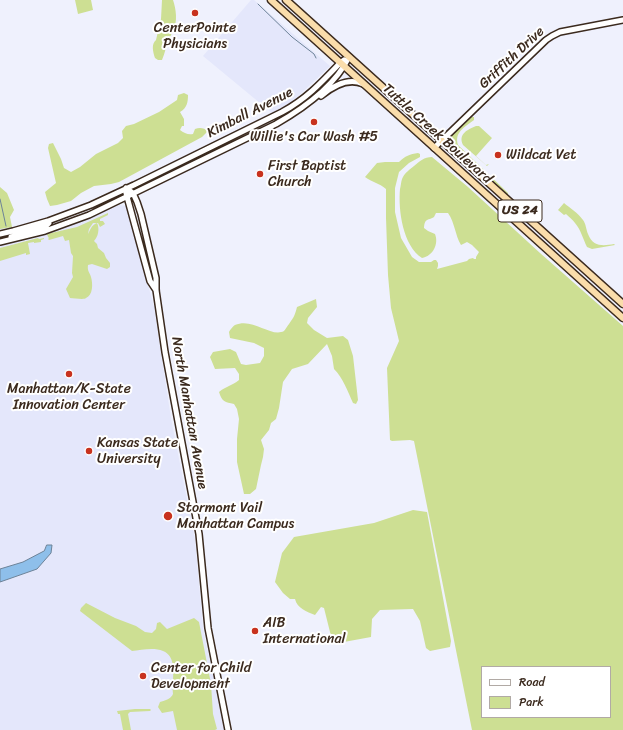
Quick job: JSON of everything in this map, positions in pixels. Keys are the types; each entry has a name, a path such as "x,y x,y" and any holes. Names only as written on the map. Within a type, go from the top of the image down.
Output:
{"highway":[{"name":"Tuttle Creek Boulevard","path":"271,0 623,318"},
{"name":"Tuttle Creek Boulevard","path":"286,0 623,304"}],"main road":[{"name":"Griffith Drive","path":"434,148 546,40 560,32 623,20"},
{"name":"Kimball Avenue","path":"0,242 36,233 78,219 104,208 276,124 294,114 312,101 328,85 349,57"},
{"name":"Kimball Avenue","path":"0,234 48,222 80,209 271,117 294,105 342,65"},
{"path":"312,101 319,98 332,88 346,82 352,81 364,84"},
{"path":"126,188 133,193"},
{"name":"North Manhattan Avenue","path":"126,188 126,196 150,281 156,290"},
{"name":"North Manhattan Avenue","path":"133,193 141,214 156,278 156,290 170,384 199,534 208,628 228,730"},
{"path":"0,242 19,234 46,226 48,225 48,222"}],"shaded area":[{"path":"251,0 254,0 330,66 292,102 272,113 203,56"},
{"name":"Kansas State University","path":"0,197 11,243 76,223 119,205 126,206 128,210 154,307 171,418 195,540 203,628 224,730 0,730"}],"green space":[{"path":"75,0 91,0 93,10 78,14"},
{"path":"162,0 173,0 176,11 176,19 175,27 162,60 158,60 155,58 153,46 161,19"},
{"path":"184,93 188,95 188,100 186,107 180,112 184,119 184,126 182,126 180,130 186,134 193,134 195,129 199,128 208,131 202,137 119,182 94,186 81,193 71,201 50,206 45,192 56,183 48,148 49,144 53,143 64,168 71,172 80,167 96,154 118,143 123,138 122,131 126,126 134,124 159,112 177,100 178,95"},
{"path":"471,117 474,117 474,120 459,133 457,140 458,145 508,194 450,143 449,138"},
{"path":"476,126 479,126 492,138 476,156 486,165 489,164 487,166 463,145 462,138 464,133"},
{"path":"418,153 420,154 420,157 409,163 399,172 395,188 395,212 401,238 412,257 419,262 431,262 436,260 438,263 437,269 467,261 469,259 476,259 479,252 467,242 461,245 448,213 436,213 434,217 427,220 425,223 424,228 435,234 436,238 436,245 429,255 422,258 410,245 401,217 400,189 402,180 406,173 420,161 432,157 468,187 623,326 623,730 472,730 414,441 390,440 387,368 399,341 391,308 388,275 386,189 365,177 377,163 399,162 410,155"},
{"path":"0,187 7,193 14,210 10,217 12,227 0,229"},
{"path":"564,203 583,220 588,234 593,241 599,245 615,245 592,249 587,247 574,222 566,214 564,215 558,210"},
{"path":"108,213 108,215 100,219 100,221 103,221 105,224 100,227 97,223 98,233 94,241 98,248 104,253 110,263 110,267 107,269 92,264 88,265 92,283 90,294 85,299 70,298 66,289 73,277 73,256 71,253 69,240 65,241 63,236 49,240 47,234 77,227","holes":["93,223 97,223 92,227 88,234"]},
{"path":"38,238 44,239 41,240 41,242 28,243 30,254 26,255 26,253 0,261 0,248"},
{"path":"316,299 317,307 308,318 307,323 314,330 327,338 343,336 348,340 353,356 358,400 356,404 353,403 343,381 334,369 332,356 327,344 308,364 292,369 283,382 276,419 271,423 269,430 261,440 264,449 256,489 250,494 244,494 237,462 239,419 237,409 234,404 223,400 219,392 239,380 239,374 235,368 215,369 210,357 213,352 230,349 236,352 241,364 246,365 260,363 264,356 264,348 254,343 230,338 229,332 232,327 242,323 255,325 273,332 284,331 293,318 297,307"},
{"path":"413,510 427,512 451,641 450,647 430,651 426,648 420,621 413,609 380,610 372,619 371,637 333,644 324,608 321,607 315,615 306,611 298,605 295,599 290,599 283,593 275,582 282,553 294,537 374,523"},
{"path":"86,603 115,618 136,626 145,632 152,633 156,629 157,623 160,622 167,629 194,618 199,622 211,684 213,714 217,729 177,730 173,711 162,713 158,707 160,702 169,698 173,694 173,665 170,657 167,653 156,649 132,651 80,611"},
{"path":"135,709 151,710 130,712 128,714 131,730 123,730 120,714 118,714 117,711"}],"water":[{"path":"47,545 52,545 51,553 37,569 0,582 0,569 23,562 44,551"}],"waterway":[{"path":"258,4 292,37 314,54 316,58"},
{"path":"0,199 6,226"}],"place":[{"name":"CenterPointe Physicians","path":"195,13"},
{"name":"Willie's Car Wash #5","path":"314,122"},
{"name":"Wildcat Vet","path":"498,155"},
{"name":"First Baptist Church","path":"260,174"},
{"name":"Manhattan/K-State Innovation Center","path":"69,374"},
{"name":"Kansas State University","path":"89,451"},
{"name":"Stormont Vail Manhattan Campus","path":"168,516"},
{"name":"AIB International","path":"255,631"},
{"name":"Center for Child Development","path":"143,676"}]}
